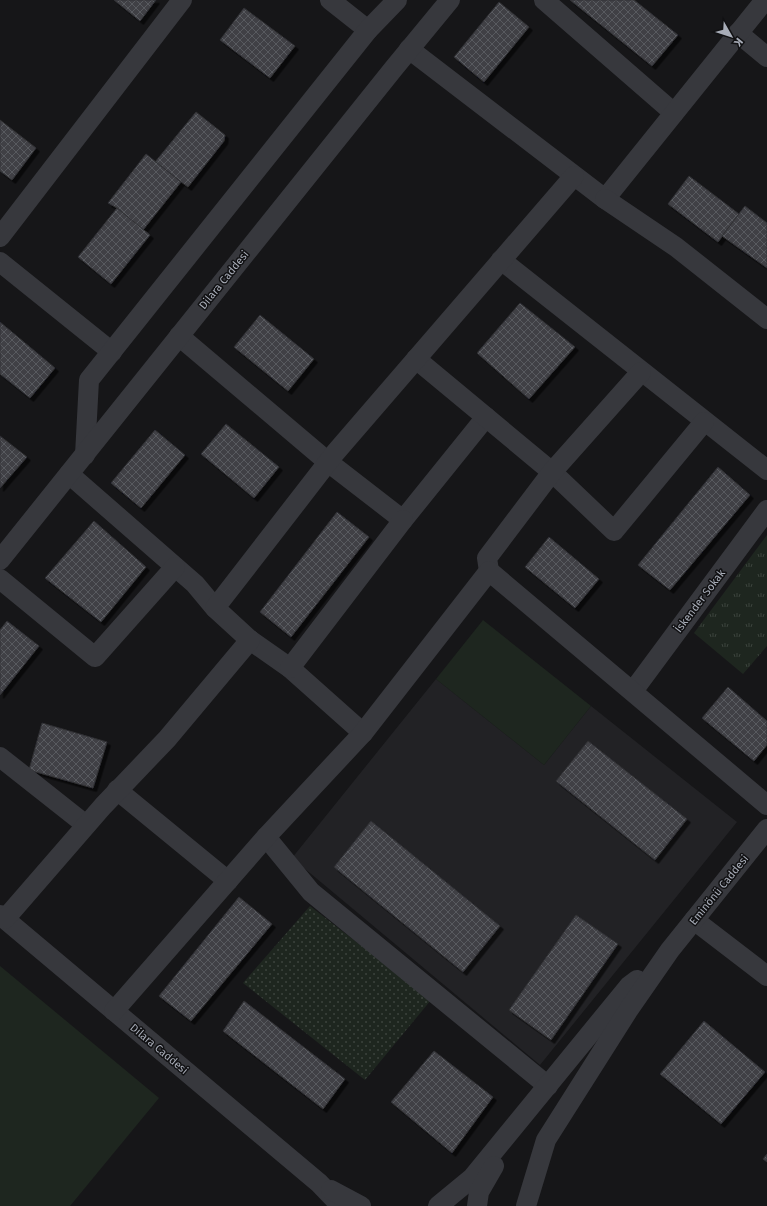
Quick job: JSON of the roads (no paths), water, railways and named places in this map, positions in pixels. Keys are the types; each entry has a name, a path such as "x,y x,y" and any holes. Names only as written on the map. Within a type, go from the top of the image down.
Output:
{"street":[{"path":"0,237 182,0"},
{"path":"330,0 368,30"},
{"path":"85,455 89,380 368,30 397,0"},
{"name":"Dilara Caddesi","path":"0,560 409,49 450,0"},
{"path":"544,0 674,113"},
{"path":"605,199 765,0"},
{"path":"738,33 767,57"},
{"path":"409,49 574,176 676,247 767,318"},
{"path":"215,608 328,462 574,176"},
{"path":"501,260 704,422 767,470"},
{"path":"0,262 112,352"},
{"path":"179,336 328,462 403,520"},
{"path":"416,359 552,472 614,531 704,422"},
{"path":"641,372 552,472 487,558 489,571 767,805"},
{"path":"290,668 403,520 486,417"},
{"path":"69,474 195,584 215,608 250,640 290,668 363,733"},
{"name":"İskender Sokak","path":"633,691 767,510"},
{"path":"0,579 95,657 175,567"},
{"path":"114,1011 266,837 363,733 489,571"},
{"path":"3,917 117,790 167,739 250,640"},
{"path":"0,757 86,825"},
{"path":"117,790 228,881"},
{"name":"Eminönü Caddesi","path":"670,950 767,830"},
{"path":"266,837 311,892 548,1086"},
{"name":"Dilara Caddesi","path":"3,917 319,1183"},
{"path":"694,920 767,976"},
{"path":"438,1206 472,1178 630,986 670,950"},
{"path":"526,1206 546,1140 629,1009 670,950"},
{"path":"477,1206 479,1192 522,1118"},
{"path":"319,1183 341,1206"},
{"path":"319,1183 361,1206"}]}
